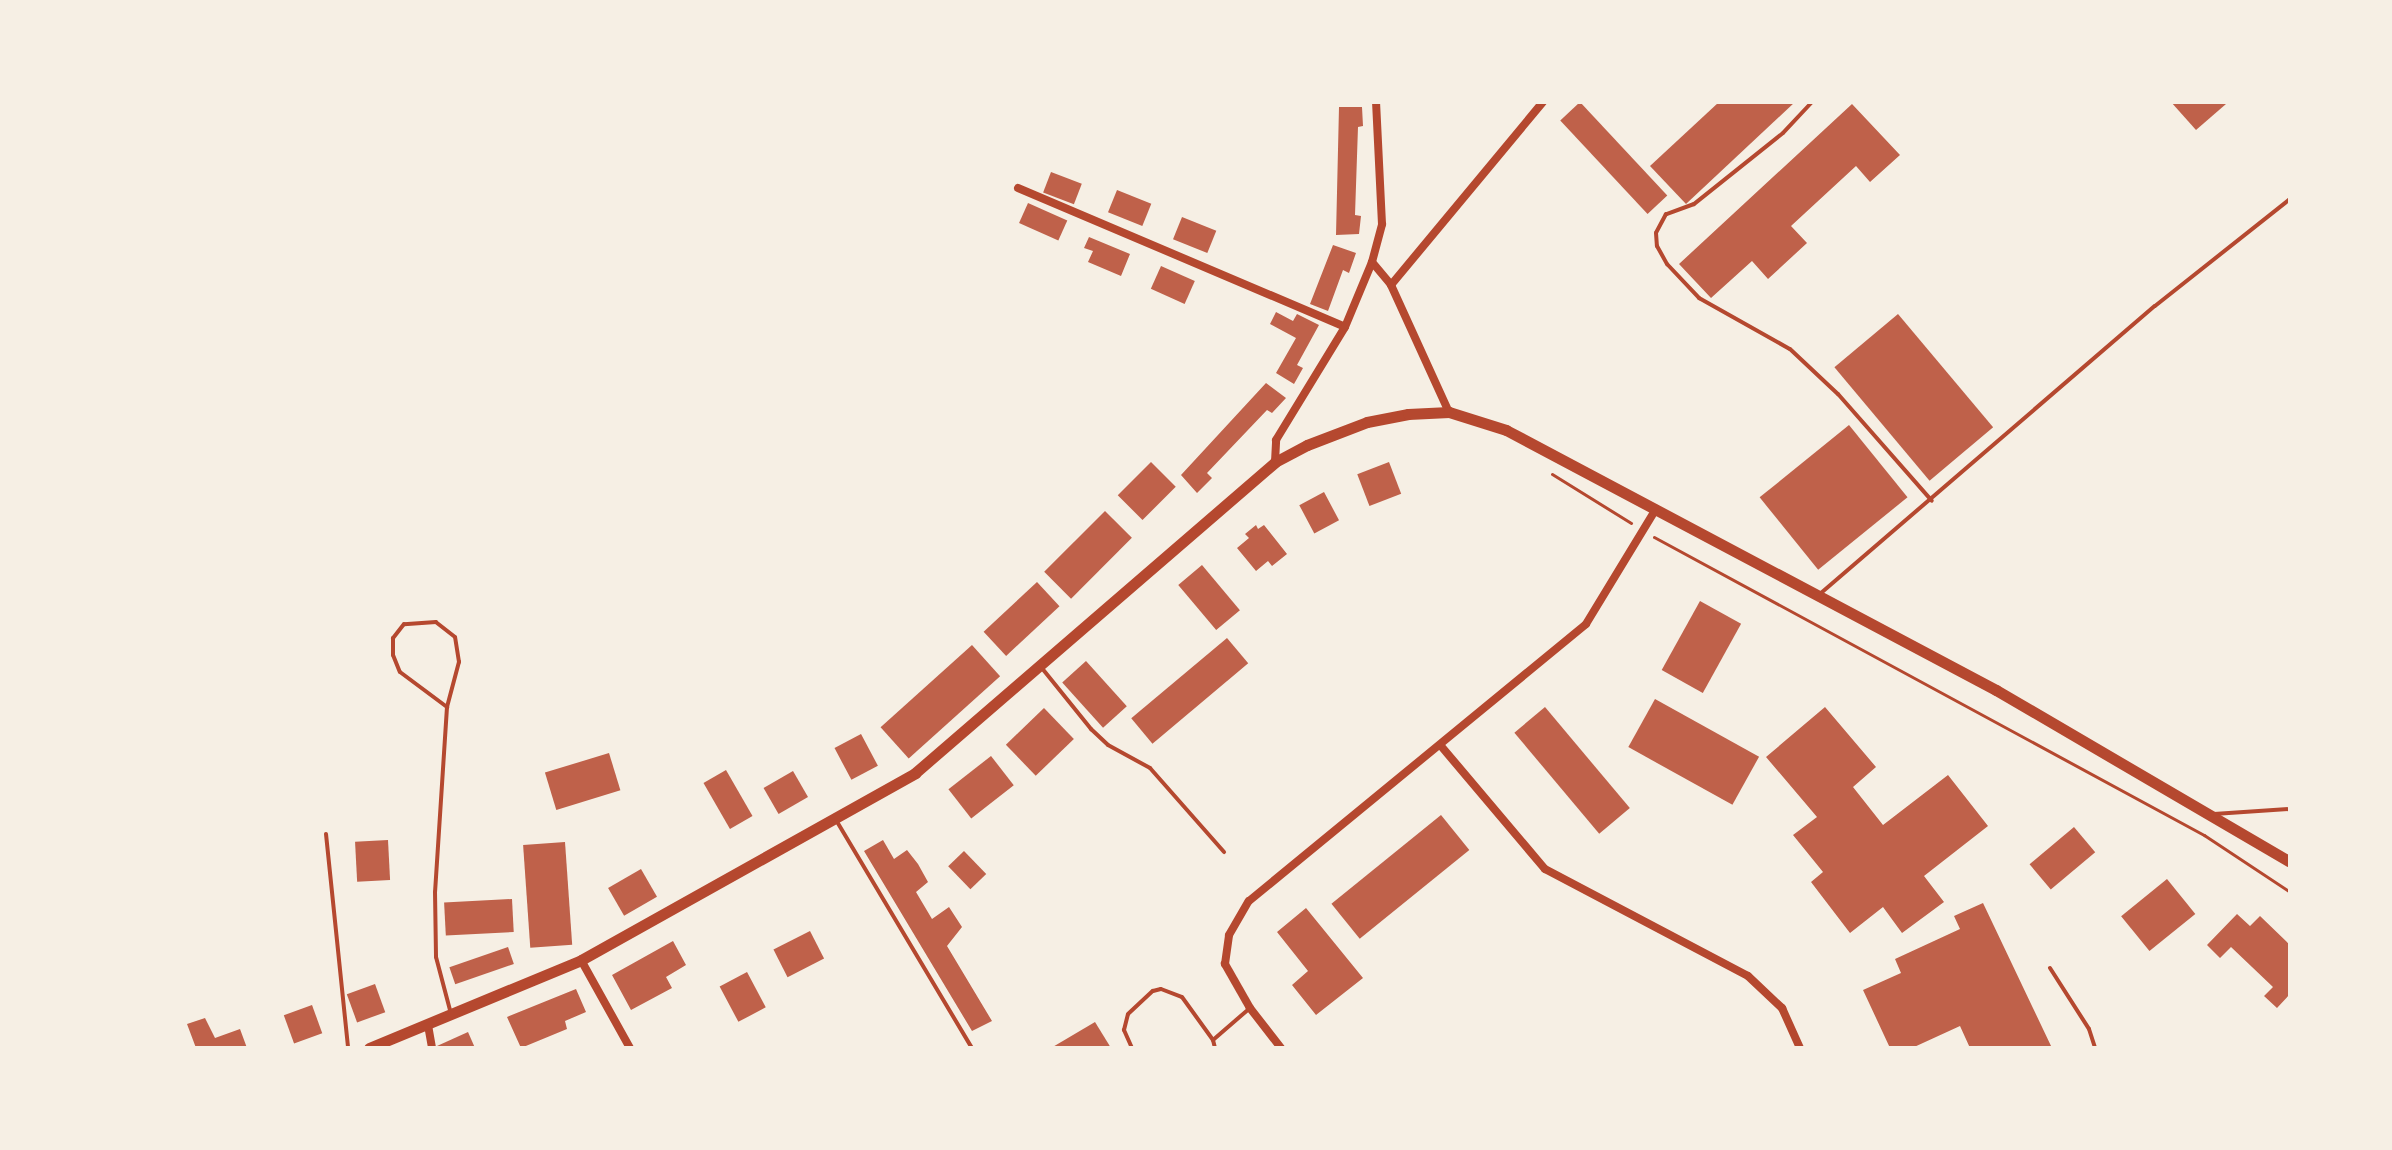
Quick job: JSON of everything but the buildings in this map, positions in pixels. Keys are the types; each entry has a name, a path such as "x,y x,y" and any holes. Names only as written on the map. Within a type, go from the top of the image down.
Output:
{"street":[{"path":"1275,462 1276,440 1345,327 1372,262 1382,224 1376,102"},
{"path":"1391,285 1543,102"},
{"path":"1018,188 1345,327"},
{"path":"1372,262 1391,285 1449,412"},
{"path":"369,1048 451,1017 581,960 915,773 1275,462 1307,445 1367,422 1449,412 1506,430 1819,595 1996,690 2290,862"},
{"path":"1281,1048 1250,1008 1225,964 1229,935 1249,901 1586,624 1656,509"},
{"path":"1441,746 1545,869 1748,976 1782,1008 1800,1048"},
{"path":"581,960 630,1048"},
{"path":"428,1025 432,1048"}],"lane":[{"path":"1812,102 1783,133 1694,204 1666,214 1656,233 1657,246 1667,264 1699,298 1790,349 1838,394 1932,501"},
{"path":"1819,595 1932,501 1958,472 2155,306 2290,199"},
{"path":"447,707 400,672 393,655 393,638 404,624 436,622 455,637 459,662 447,707 435,892 436,957 451,1017"},
{"path":"1039,665 1091,729 1108,745 1150,768 1224,852"},
{"path":"2208,814 2290,809"},
{"path":"834,818 972,1048"},
{"path":"326,834 348,1048"},
{"path":"2050,968 2089,1029 2095,1048"},
{"path":"1132,1048 1124,1030 1128,1014 1153,991 1161,989 1182,997 1213,1040 1215,1048"},
{"path":"1213,1040 1250,1008"}],"path":[{"path":"1541,467 1644,531 2204,835 2290,892"}]}
